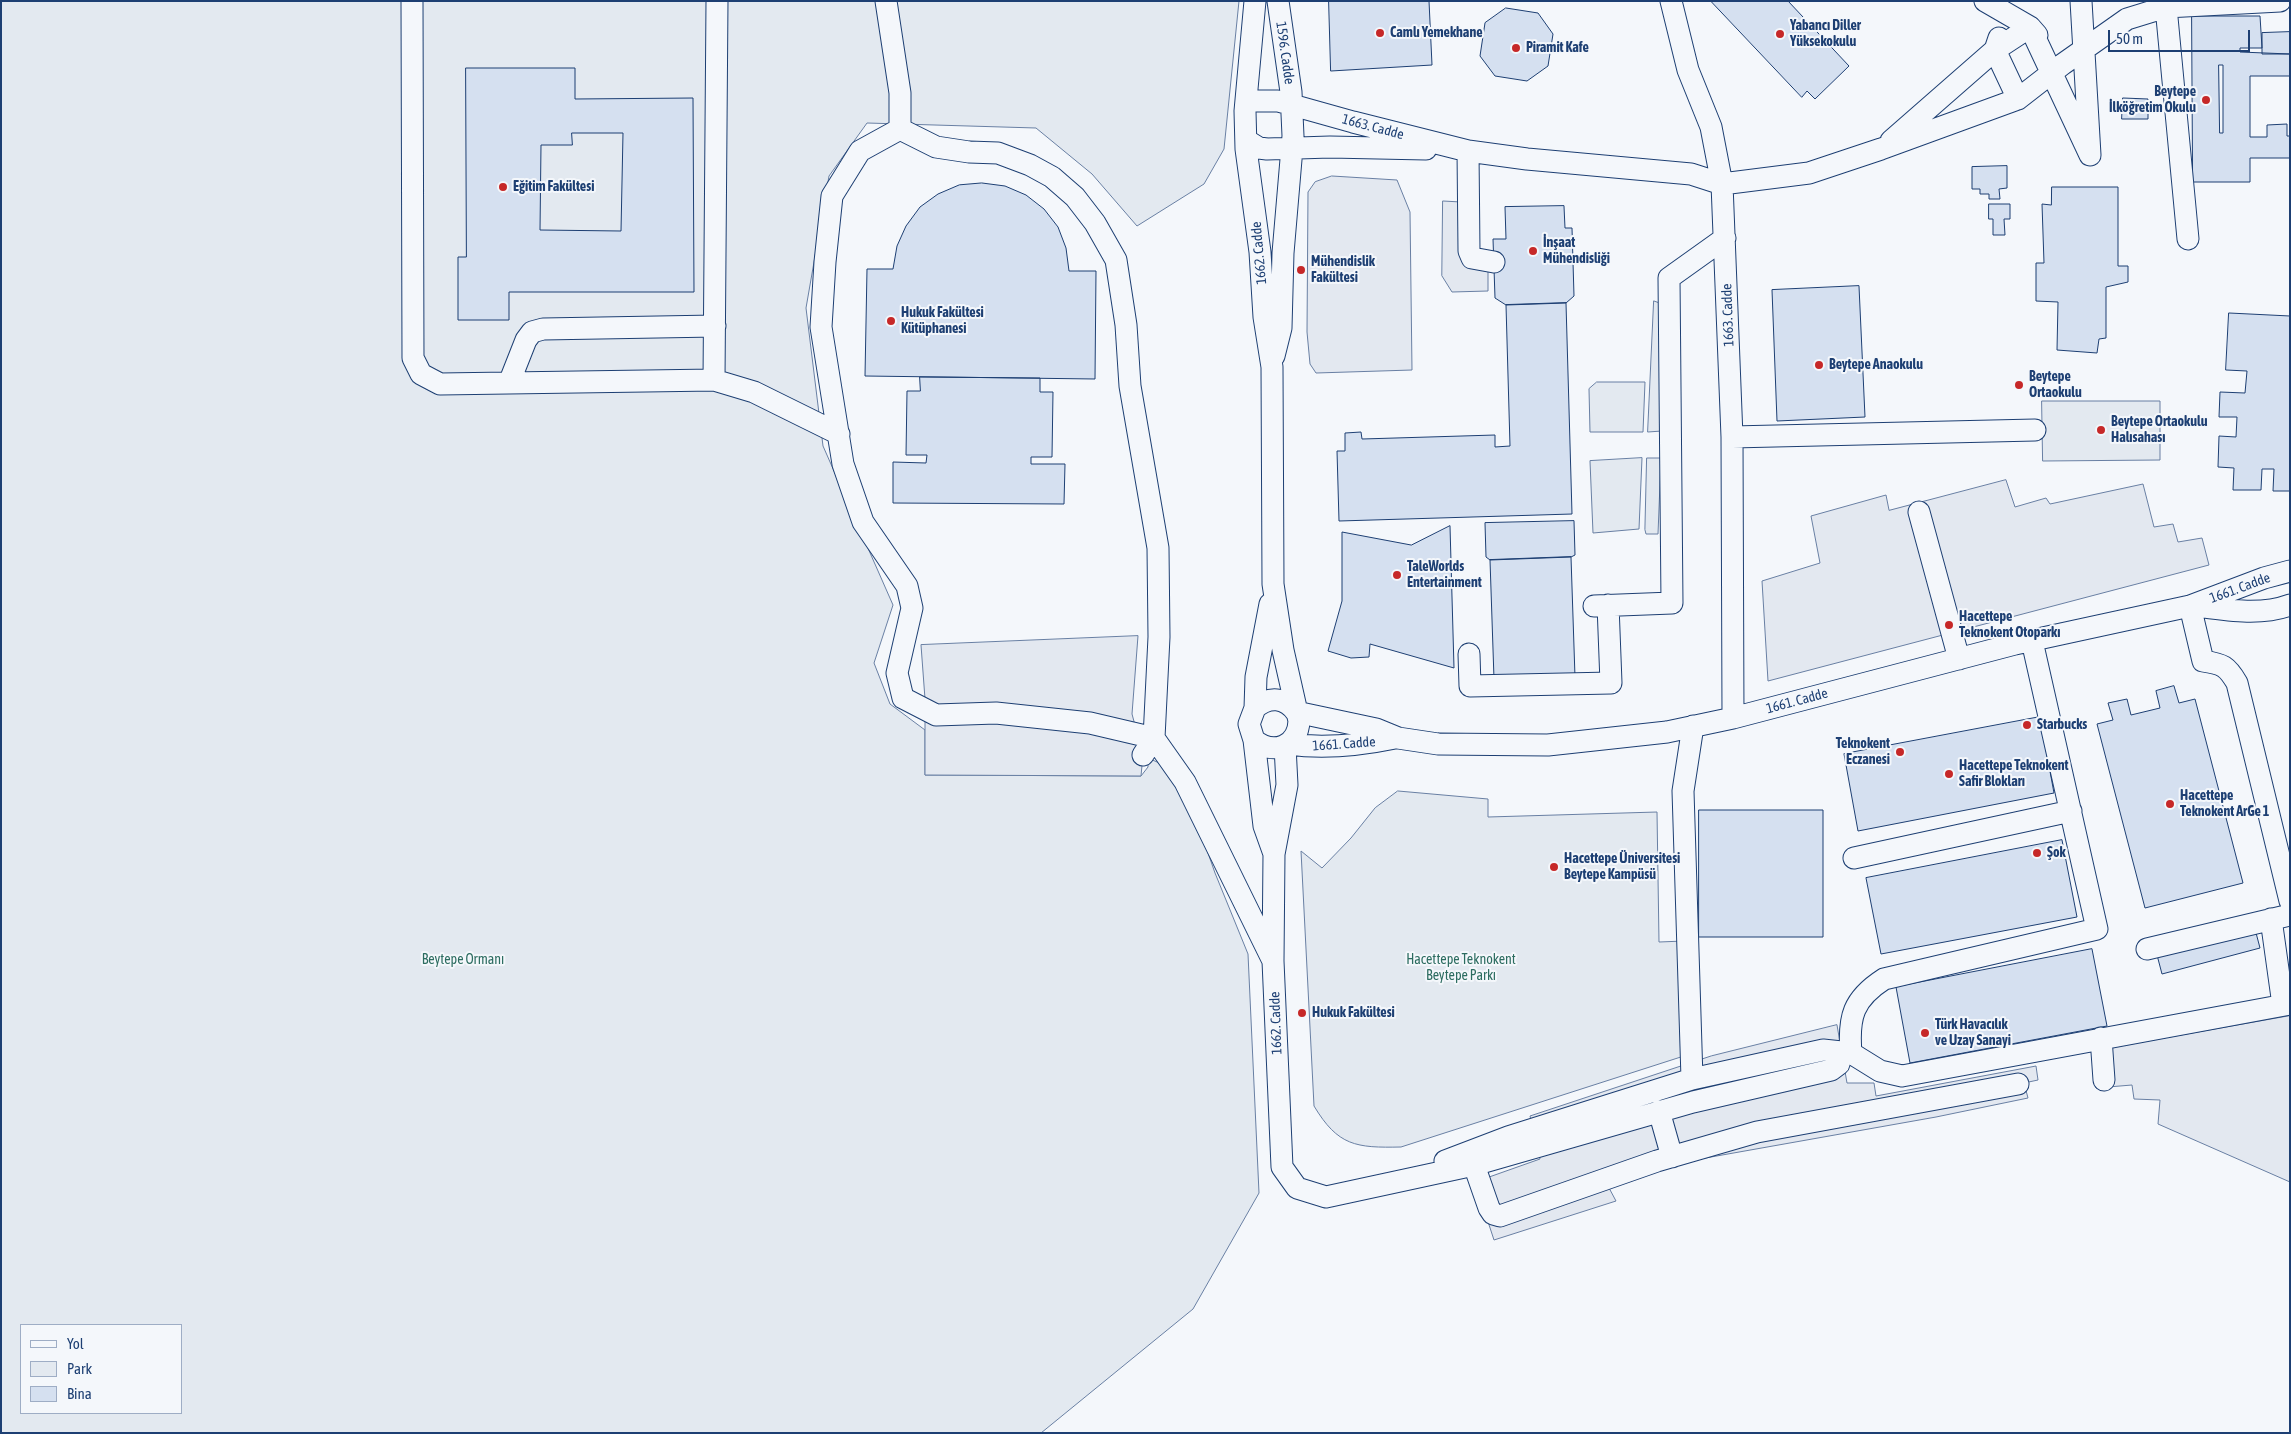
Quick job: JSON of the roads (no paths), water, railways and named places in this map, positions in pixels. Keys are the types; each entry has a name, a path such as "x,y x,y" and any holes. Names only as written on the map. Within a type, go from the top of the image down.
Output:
{"street":[{"path":"412,1 413,358 421,374 440,384 714,380 754,392 839,434"},
{"path":"714,380 717,1"},
{"path":"886,1 900,93 900,130"},
{"name":"1596. Cadde","path":"1246,140 1247,101 1256,1"},
{"name":"1596. Cadde","path":"1278,1 1291,105 1293,147"},
{"path":"1671,1 1688,70 1711,127 1722,184 1809,173 1881,150 2018,99 2063,64 2127,19 2166,8 2280,1"},
{"path":"1985,1 2030,27 2063,64"},
{"path":"2030,27 2090,155 2081,1"},
{"path":"2166,8 2188,238"},
{"path":"2007,14 1996,50 2018,99"},
{"path":"1881,150 1996,50 2030,27"},
{"name":"1663. Cadde","path":"1247,101 1278,101 1461,150"},
{"path":"900,130 860,151 832,196 821,327 843,464 863,522 907,586 912,608 897,673 903,698 936,715 996,713 1090,723 1148,747 1185,782 1273,961"},
{"path":"900,130 936,147 969,152 998,153 1030,165 1052,177 1075,197 1095,223 1116,260 1126,325 1130,386 1158,548 1159,637 1148,747"},
{"name":"1663. Cadde","path":"1246,140 1259,148 1267,150 1293,147 1461,150 1527,159 1691,174 1722,184 1732,437 1733,718"},
{"name":"1662. Cadde","path":"1246,140 1260,252 1264,317 1272,366 1273,584 1283,650 1299,729 1287,745 1287,785 1274,854 1273,961 1282,1167 1297,1188 1326,1197 1409,1180"},
{"name":"1662. Cadde","path":"1272,366 1281,328 1283,253 1293,147"},
{"path":"1461,150 1469,250 1472,258 1494,262"},
{"path":"1469,654 1470,686 1611,682 1601,605 1672,603 1669,278 1725,238"},
{"path":"509,383 526,340 532,332 543,329 715,326"},
{"path":"1732,437 2035,430"},
{"path":"1918,512 1959,659"},
{"name":"1661. Cadde","path":"1296,712 1376,729 1398,738 1438,744 1548,745 1667,732 1733,718 2032,641 2190,606 2264,578 2290,571"},
{"name":"1662. Cadde","path":"1273,584 1256,678 1255,708 1249,724 1254,740 1264,826 1274,854"},
{"name":"1661. Cadde","path":"2190,606 2237,611 2279,609 2290,605"},
{"path":"2190,606 2203,661 2228,668 2237,683 2290,901"},
{"path":"1409,1180 1474,1165 1659,1111 1831,1070 1839,1064 1846,1053 1852,1016 1866,991 1884,979 2097,929 2032,641"},
{"path":"1255,708 1269,700 1277,699 1291,706 1296,712"},
{"path":"1692,1079 1683,791 1693,726"},
{"name":"1661. Cadde","path":"1287,745 1308,747 1375,742 1398,738"},
{"path":"1254,740 1269,748 1287,745"},
{"path":"1854,858 2071,811"},
{"path":"1409,1180 1450,1158 1476,1148 1692,1079 1823,1050 1846,1053 1880,1071 1902,1076 2286,1004 2280,917 2147,949"},
{"path":"2101,1038 2104,1080"},
{"path":"1474,1165 1491,1211 1500,1216 1672,1157 1757,1132 2018,1084"},
{"path":"1659,1111 1672,1157"}],"place":[{"name":"Camlı Yemekhane","path":"1380,33"},
{"name":"Yabancı Diller Yüksekokulu","path":"1780,34"},
{"name":"Piramit Kafe","path":"1516,48"},
{"name":"Beytepe İlköğretim Okulu","path":"2206,100"},
{"name":"Eğitim Fakültesi","path":"503,187"},
{"name":"İnşaat Mühendisliği","path":"1533,251"},
{"name":"Mühendislik Fakültesi","path":"1301,270"},
{"name":"Hukuk Fakültesi Kütüphanesi","path":"891,321"},
{"name":"Beytepe Anaokulu","path":"1819,365"},
{"name":"Beytepe Ortaokulu","path":"2019,385"},
{"name":"Beytepe Ortaokulu Halısahası","path":"2101,430"},
{"name":"TaleWorlds Entertainment","path":"1397,575"},
{"name":"Hacettepe Teknokent Otoparkı","path":"1949,625"},
{"name":"Starbucks","path":"2027,725"},
{"name":"Teknokent Eczanesi","path":"1900,752"},
{"name":"Hacettepe Teknokent Safir Blokları","path":"1949,774"},
{"name":"Hacettepe Teknokent ArGe 1","path":"2170,804"},
{"name":"Şok","path":"2037,853"},
{"name":"Hacettepe Üniversitesi Beytepe Kampüsü","path":"1554,867"},
{"name":"Hukuk Fakültesi","path":"1302,1013"},
{"name":"Türk Havacılık ve Uzay Sanayi","path":"1925,1033"}],"park label":[{"name":"Beytepe Ormanı","path":"463,960"},
{"name":"Hacettepe Teknokent Beytepe Parkı","path":"1461,968"}]}
